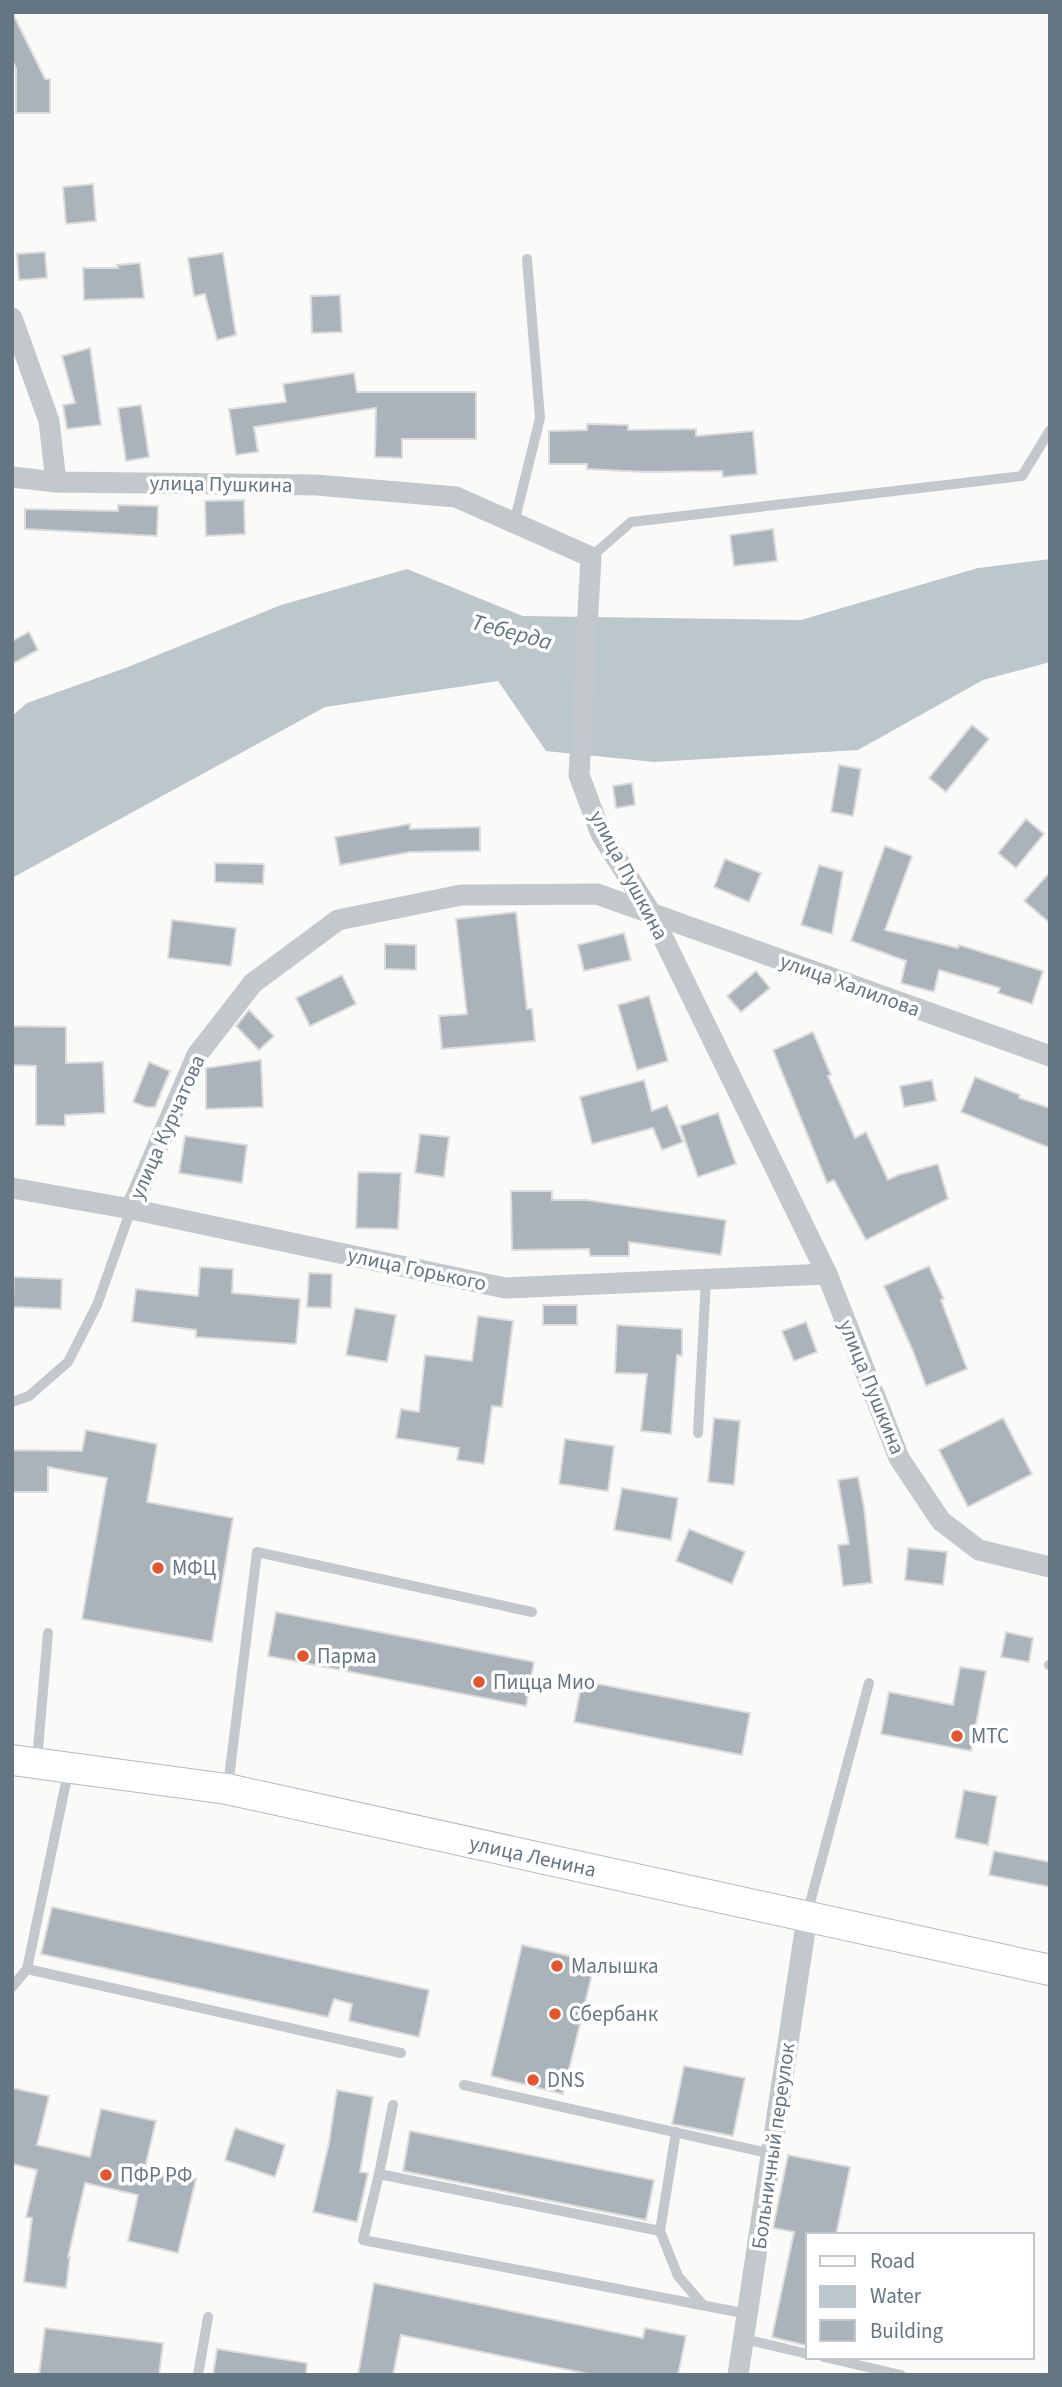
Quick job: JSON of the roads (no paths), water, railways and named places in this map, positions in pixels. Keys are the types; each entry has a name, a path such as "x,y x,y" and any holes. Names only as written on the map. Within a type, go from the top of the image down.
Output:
{"main road":[{"name":"улица Ленина","path":"24,1762 227,1789 1050,1970"}],"street":[{"path":"12,318 49,421 56,482"},
{"name":"улица Пушкина","path":"12,477 56,482 316,485 456,497 591,557 579,775 601,834 651,913 827,1274 899,1458 941,1521 979,1550 1050,1567"},
{"name":"улица Курчатова","path":"131,1209 197,1055 253,983 338,920 461,895 597,894 651,913"},
{"name":"улица Халилова","path":"651,913 1050,1056"},
{"name":"улица Горького","path":"12,1188 131,1209 505,1288 827,1274"},
{"name":"Больничный переулок","path":"738,2375 807,1917"}],"lane":[{"path":"514,523 540,418 527,259"},
{"path":"591,557 631,522 1022,477 1050,430"},
{"path":"12,1402 29,1396 68,1362 97,1305 131,1209"},
{"path":"698,1433 706,1279"},
{"path":"227,1789 257,1552 532,1612"},
{"path":"24,1762 48,1633"},
{"path":"807,1917 869,1683"},
{"path":"12,1987 27,1969 69,1767"},
{"path":"27,1969 401,2053"},
{"path":"464,2085 772,2154"},
{"path":"393,2105 363,2240 748,2314"},
{"path":"676,2132 660,2231 678,2276 703,2305"},
{"path":"379,2174 660,2231"},
{"path":"198,2375 208,2317"},
{"path":"744,2339 806,2354"},
{"path":"833,2359 901,2375"}],"water":[{"name":"Теберда","path":"1050,559 1050,662 983,680 858,750 654,762 546,751 498,681 325,707 12,878 12,716 27,703 128,667 281,605 407,569 523,616 801,620 978,568"}],"place":[{"name":"МФЦ","path":"158,1568"},
{"name":"Парма","path":"303,1656"},
{"name":"Пицца Мио","path":"479,1682"},
{"name":"МТС","path":"957,1736"},
{"name":"Малышка","path":"557,1966"},
{"name":"Сбербанк","path":"555,2014"},
{"name":"DNS","path":"533,2080"},
{"name":"ПФР РФ","path":"106,2175"}]}
